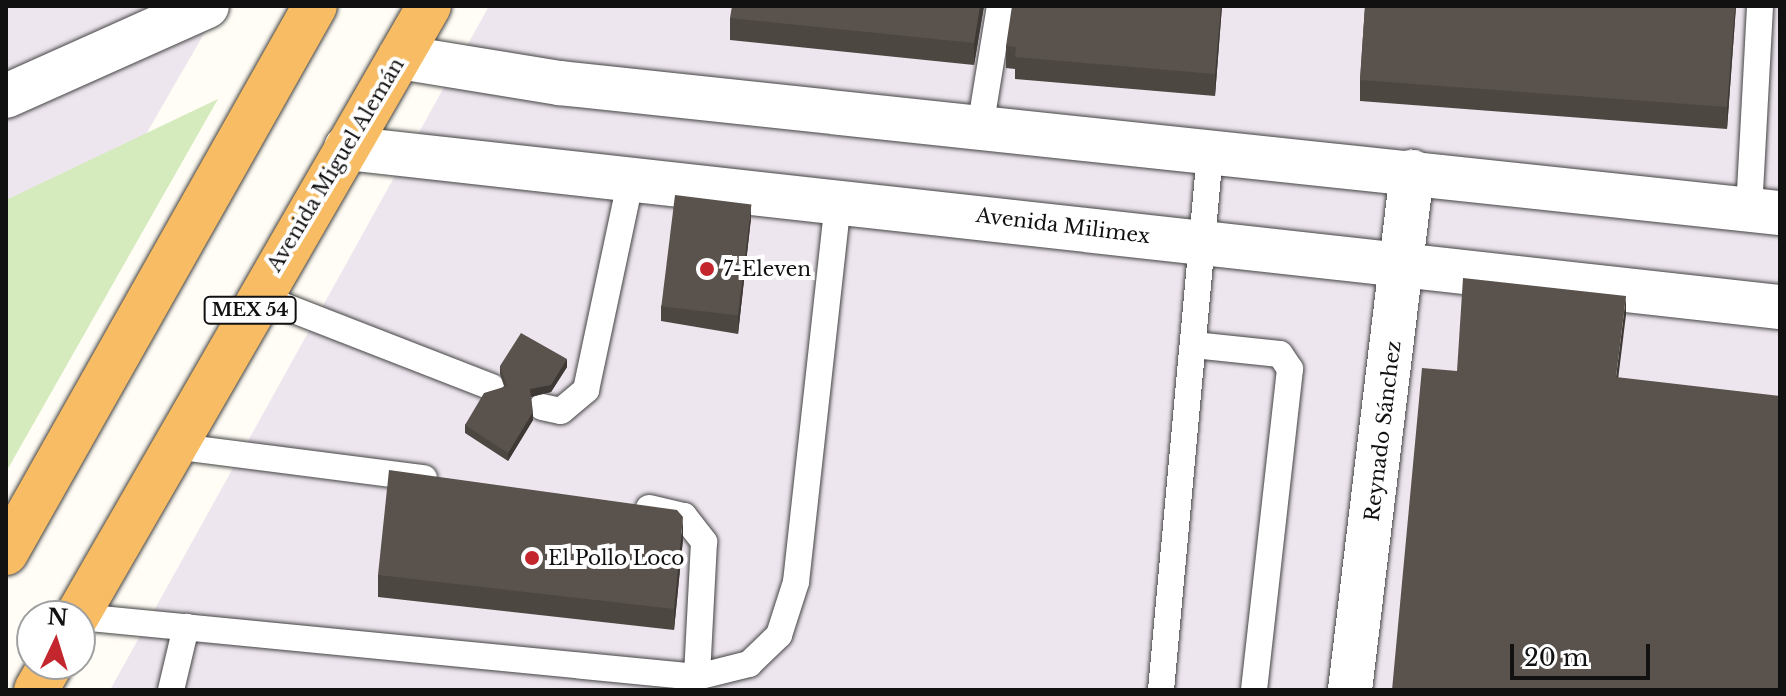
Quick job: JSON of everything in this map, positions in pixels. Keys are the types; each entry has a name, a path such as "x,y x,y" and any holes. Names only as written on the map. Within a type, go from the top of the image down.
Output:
{"highway":[{"path":"6,553 315,6"},
{"name":"Avenida Miguel Alemán","path":"87,600 258,296 429,6"}],"street":[{"path":"6,96 207,6"},
{"path":"400,57 559,83 1764,212"},
{"name":"Avenida Milimex","path":"346,148 1780,307"},
{"name":"Reynado Sánchez","path":"1350,690 1404,267 1412,172"}],"lane":[{"path":"980,128 1000,6"},
{"path":"1760,6 1764,212"},
{"path":"1161,690 1210,154"},
{"path":"542,407 561,411 586,390 631,178"},
{"path":"96,618 697,677 749,664 779,635 796,582 838,201"},
{"path":"258,296 492,387"},
{"path":"1194,345 1280,354 1290,369 1254,690"},
{"path":"173,446 449,481"},
{"path":"616,504 684,516 696,526 705,560 697,677"},
{"path":"171,690 186,627"}],"shaded area":[{"path":"6,6 220,6 6,377"},
{"path":"489,6 1780,6 1780,690 110,690"}],"green space":[{"path":"218,99 6,472 6,200"}],"building":[{"path":"732,6 980,6 974,43 730,18"},
{"path":"1012,6 1221,6 1215,74 1015,57 1016,47 1006,46"},
{"path":"1365,6 1735,6 1727,107 1360,80"},
{"name":"7-Eleven","path":"675,195 751,204 738,316 661,306"},
{"path":"1463,278 1626,296 1616,377 1780,396 1780,690 1392,690 1422,368 1457,371"},
{"path":"521,333 567,359 551,385 530,389 533,412 508,453 465,425 484,393 507,386 500,366"},
{"name":"El Pollo Loco","path":"389,470 677,510 683,517 674,609 378,575"}],"place":[{"name":"7-Eleven","path":"707,269"},
{"name":"El Pollo Loco","path":"532,558"}]}
